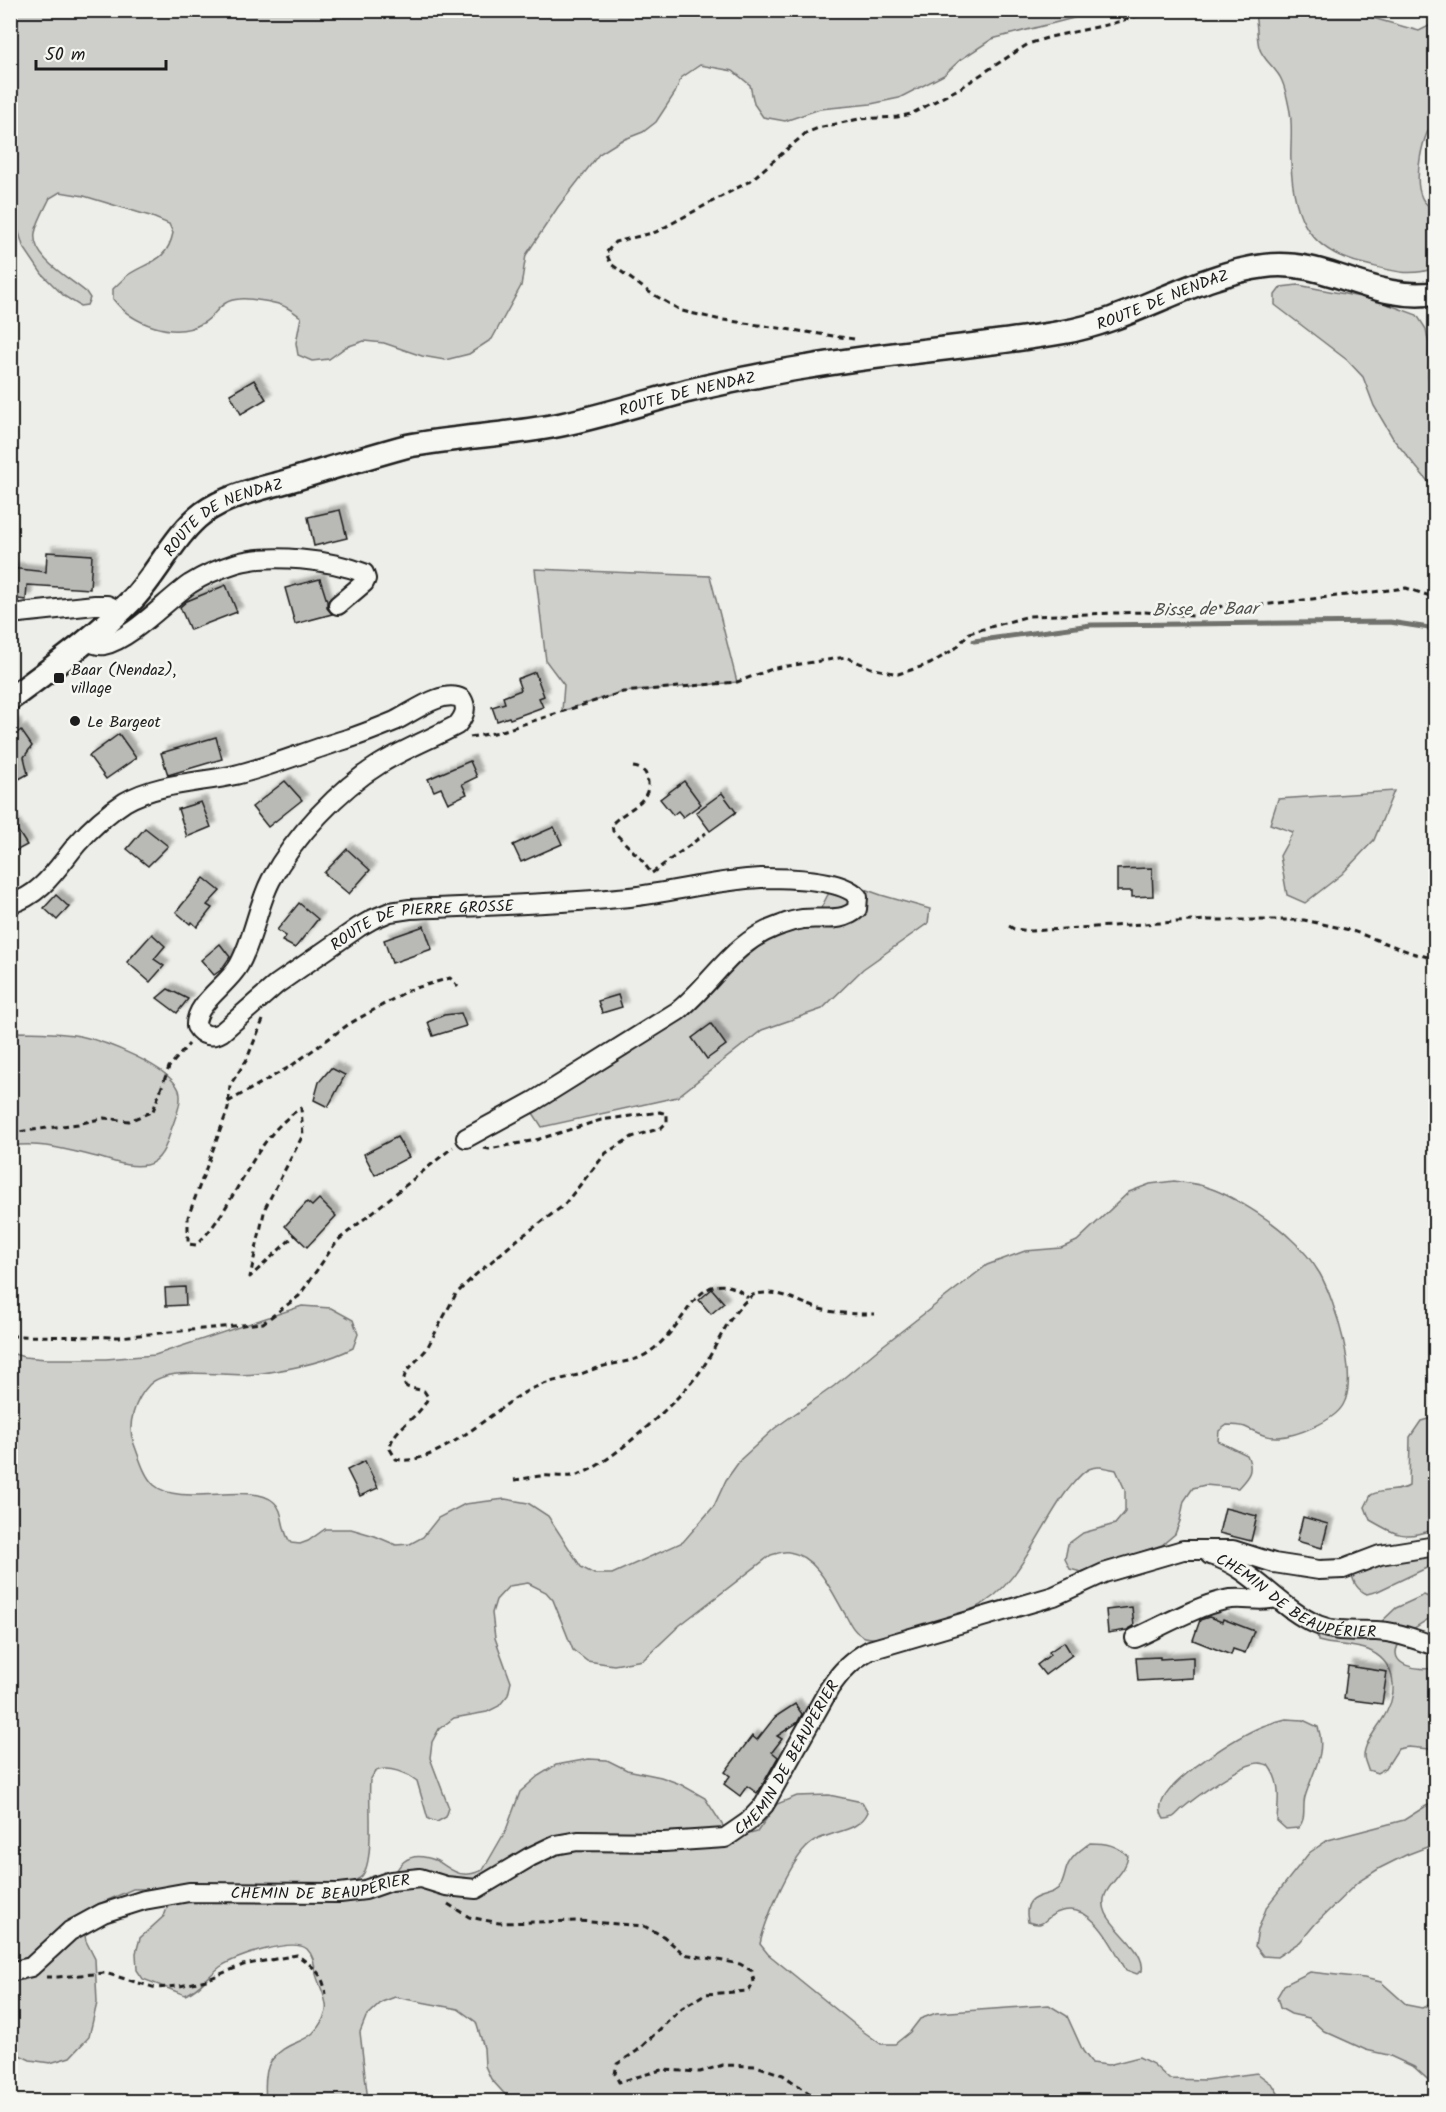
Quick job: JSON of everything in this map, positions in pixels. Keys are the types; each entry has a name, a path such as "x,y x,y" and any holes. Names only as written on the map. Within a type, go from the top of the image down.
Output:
{"main road":[{"name":"ROUTE DE NENDAZ","path":"10,699 87,640 120,611 149,580 191,523 219,503 407,446 562,424 728,382 807,366 1065,332 1120,316 1221,276 1263,266 1304,267 1401,295 1436,293"}],"street":[{"path":"87,640 99,645 117,641 193,583 215,571 250,560 270,558 297,560 335,565 364,573 366,579 364,583 338,605"},
{"path":"10,614 95,605 107,605 120,611"},
{"path":"10,904 37,891 90,831 122,804 137,796 163,788 223,778 251,770 370,731 442,698 458,697 464,702 465,708 463,718 457,724 387,759 360,777 298,840 271,880 238,966 198,1013 196,1026 200,1031"},
{"name":"ROUTE DE PIERRE GROSSE","path":"200,1031 210,1035 222,1032 292,973 359,927 390,912 623,897 762,878 808,880 849,890 858,897 857,909 847,916 804,919 780,925 754,937 734,952 678,1011 534,1101 465,1138"},
{"path":"1198,1550 1233,1550 1274,1563 1319,1570 1343,1569 1380,1555 1436,1546"},
{"name":"CHEMIN DE BEAUPÉRIER","path":"14,1971 31,1967 70,1931 103,1913 144,1900 189,1893 340,1893 365,1890 390,1881 420,1878 446,1886 476,1889 555,1845 578,1841 664,1842 725,1838 748,1822 764,1805 829,1689 840,1672 854,1659 870,1650 1054,1596 1115,1569 1183,1550 1198,1550 1229,1562 1276,1598 1316,1624 1334,1630 1384,1632 1436,1646"},
{"path":"1134,1638 1216,1602 1240,1598 1269,1600 1276,1598"}],"path":[{"path":"856,339 717,319 682,311 649,292 611,264 606,253 615,242 656,232 750,181 806,133 859,120 911,114 962,87 1028,44 1111,24 1156,10"},
{"path":"465,708 477,715 468,738 499,732 623,692 738,682 775,668 836,658 846,657 871,668 898,674 930,664 956,648 969,633 1029,616 1145,612 1194,616 1225,605 1254,606 1406,588 1436,598"},
{"path":"633,767 647,775 648,784 645,794 635,807 616,819 612,824 613,831 641,859 651,873"},
{"path":"644,877 667,863 706,833"},
{"path":"1008,926 1031,931 1208,920 1304,920 1350,930 1412,954 1436,959"},
{"path":"228,1102 291,1066 349,1024 409,990 450,978 458,987"},
{"path":"266,1013 246,1061 230,1085 228,1109 188,1217 188,1244 196,1245 210,1232 260,1148 288,1116 301,1108 303,1135 265,1208 250,1277 295,1235"},
{"path":"10,1133 78,1124 104,1118 129,1121 153,1111 169,1067 200,1031"},
{"path":"10,1336 119,1337 263,1323 299,1296 337,1241 465,1138 473,1145 489,1149 536,1140 601,1120 660,1112 668,1117 667,1122 661,1128 632,1137 606,1153 563,1206 517,1240 456,1294 426,1350 406,1372 405,1385 424,1390 428,1397 417,1414 393,1438 390,1449 396,1459 405,1462 415,1461 459,1439 537,1385 603,1366 635,1360 646,1354 675,1327 696,1299 715,1286 732,1287 748,1298"},
{"path":"514,1480 542,1476 574,1476 584,1473 621,1448 664,1410 699,1373 727,1322 748,1298 759,1293 777,1292 823,1310 875,1314"},
{"path":"445,1902 470,1917 499,1923 578,1921 644,1926 663,1936 684,1954 740,1964 752,1971 754,1982 749,1991 705,1994 682,2008 638,2051 617,2064 615,2074 619,2082 661,2070 700,2072 723,2065 756,2066 783,2075 822,2102"},
{"path":"14,1971 34,1976 58,1977 105,1973 156,1988 180,1986 206,1980 243,1965 297,1955 319,1971 326,1994"}],"shaded area":[{"path":"11,10 1101,11 992,39 960,60 944,75 899,98 871,104 820,109 785,121 763,117 754,104 750,85 733,71 700,65 681,78 675,93 656,122 643,132 620,141 599,154 558,207 526,255 521,286 492,339 469,354 445,360 422,356 384,343 364,341 346,347 329,359 312,361 298,355 296,343 301,317 277,304 261,300 233,300 223,305 203,323 179,330 154,327 131,316 121,308 113,299 113,289 128,275 156,260 170,243 173,233 169,224 150,216 84,196 60,192 50,198 36,229 35,242 39,251 53,267 86,292 90,298 87,305 80,306 64,296 42,274 23,246 11,206"},
{"path":"1254,11 1360,11 1366,16 1419,31 1435,23 1435,120 1423,146 1418,180 1423,200 1435,211 1435,268 1418,272 1402,272 1348,259 1332,252 1308,230 1301,217 1293,183 1291,118 1286,92 1280,76 1261,52"},
{"path":"1298,285 1376,300 1417,315 1426,329 1429,344 1428,376 1433,407 1436,411 1435,490 1394,440 1374,406 1363,377 1347,360 1275,305 1275,295 1281,287"},
{"path":"535,569 710,576 737,682 623,692 562,711 564,685 546,661"},
{"path":"1394,791 1374,840 1342,874 1305,903 1287,895 1280,856 1293,832 1270,824 1278,799"},
{"path":"836,879 930,909 928,923 863,969 822,1009 762,1030 677,1097 542,1127 533,1113 627,1055 688,1013 732,959 800,918 820,910"},
{"path":"11,1032 80,1036 119,1049 163,1072 179,1090 180,1100 168,1141 160,1156 152,1163 135,1166 56,1148 34,1145 11,1146"},
{"path":"1174,1181 1202,1186 1239,1202 1274,1224 1303,1251 1320,1274 1332,1302 1343,1339 1348,1377 1343,1405 1332,1417 1314,1427 1279,1437 1265,1436 1236,1425 1227,1425 1219,1431 1218,1441 1247,1455 1250,1465 1248,1477 1238,1488 1205,1485 1193,1488 1184,1501 1175,1534 1162,1545 1081,1572 1070,1569 1065,1559 1068,1544 1083,1533 1115,1524 1125,1512 1125,1490 1116,1470 1102,1467 1092,1468 1083,1473 1067,1491 1027,1556 1004,1587 975,1608 904,1634 876,1638 865,1637 853,1628 816,1568 799,1555 782,1552 771,1555 680,1625 643,1660 614,1665 587,1661 573,1650 553,1600 546,1592 528,1583 509,1586 496,1600 492,1613 495,1638 511,1682 508,1695 499,1706 487,1712 454,1718 439,1729 432,1742 430,1758 449,1808 446,1817 437,1822 428,1819 417,1781 391,1769 380,1770 375,1772 370,1780 370,1845 366,1868 362,1876 345,1886 133,1889 92,1907 86,1915 84,1930 86,1941 95,1959 97,2003 89,2037 70,2057 50,2063 30,2060 11,2051 11,1353 46,1359 106,1359 155,1355 302,1306 331,1308 353,1320 358,1334 353,1348 342,1353 306,1365 256,1374 185,1373 158,1379 149,1385 136,1405 131,1429 142,1466 154,1485 180,1494 233,1493 263,1496 274,1502 280,1510 285,1532 291,1543 300,1544 325,1529 351,1529 396,1545 410,1544 423,1537 438,1518 465,1504 505,1499 528,1503 548,1516 581,1567 594,1574 612,1574 683,1542 714,1506 726,1480 741,1459 775,1428 834,1386 987,1265 1025,1251 1061,1248 1077,1241 1129,1192 1150,1184"},
{"path":"1435,1417 1435,1529 1409,1535 1395,1533 1370,1520 1365,1507 1371,1495 1409,1486 1410,1437 1421,1421"},
{"path":"1435,1542 1435,1564 1367,1594 1355,1583 1352,1573"},
{"path":"1424,1595 1435,1600 1435,1615 1407,1634 1396,1650 1400,1662 1406,1665 1421,1669 1435,1668 1435,1745 1430,1749 1408,1747 1398,1749 1386,1768 1377,1773 1368,1770 1364,1756 1373,1733 1391,1702 1393,1684 1389,1668 1377,1655 1368,1650 1318,1641 1317,1632 1380,1623 1396,1608"},
{"path":"1286,1719 1303,1720 1318,1727 1320,1736 1318,1763 1305,1797 1303,1817 1298,1828 1286,1829 1277,1821 1278,1792 1275,1778 1268,1765 1260,1763 1251,1764 1231,1774 1198,1796 1173,1817 1164,1819 1161,1811 1162,1802 1178,1781 1207,1758 1252,1731"},
{"path":"589,1759 607,1760 627,1770 661,1777 680,1784 705,1798 723,1826 746,1835 757,1832 777,1804 797,1796 829,1795 862,1802 868,1812 856,1825 813,1842 799,1856 778,1893 760,1944 768,1954 881,2044 895,2044 910,2032 920,2019 936,2013 1049,2005 1067,2016 1083,2051 1092,2063 1108,2065 1139,2057 1153,2064 1169,2079 1205,2080 1257,2073 1273,2085 1281,2098 1279,2102 511,2101 491,2079 485,2066 484,2048 476,2022 458,2009 395,1997 382,2002 366,2017 360,2032 368,2101 266,2101 266,2075 271,2061 287,2047 313,2033 326,2012 324,1996 313,1959 307,1949 289,1945 238,1958 220,1967 185,1995 143,1979 137,1970 136,1953 140,1938 164,1916 170,1901 387,1890 399,1867 409,1858 416,1856 435,1860 460,1874 483,1870 506,1830 520,1792 538,1776 556,1765"},
{"path":"1435,1803 1435,1844 1406,1855 1358,1882 1300,1942 1277,1957 1263,1956 1255,1946 1267,1906 1309,1853 1328,1840 1404,1820"},
{"path":"1090,1843 1111,1845 1128,1856 1122,1871 1108,1890 1104,1904 1110,1920 1139,1956 1142,1971 1137,1974 1126,1970 1099,1927 1080,1912 1069,1910 1056,1913 1042,1923 1028,1922 1029,1904 1061,1885 1071,1860"},
{"path":"1310,1972 1381,1982 1407,2005 1422,2008 1435,2002 1435,2086 1414,2067 1388,2055 1366,2050 1324,2031 1309,2018 1291,2014 1280,2008 1277,1997 1284,1985"}],"building":[{"path":"254,380 266,399 241,414 230,394"},
{"path":"340,510 347,538 314,546 308,517"},
{"path":"47,552 92,555 90,589 27,585 26,600 10,598 10,568 46,572"},
{"path":"320,579 327,608 332,614 295,624 285,588"},
{"path":"226,585 237,612 190,630 180,607 187,601"},
{"path":"535,672 544,696 539,698 543,707 510,719 509,717 497,721 492,707 505,703 503,697 521,690 517,679"},
{"path":"15,724 17,733 21,730 32,746 24,757 28,774 10,784 10,725"},
{"path":"119,734 136,758 106,779 89,756"},
{"path":"216,737 222,759 168,775 161,753"},
{"path":"470,761 477,777 462,784 467,794 448,803 441,788 434,791 428,779"},
{"path":"285,781 302,800 268,827 252,807"},
{"path":"684,781 701,804 683,817 678,811 673,815 660,799"},
{"path":"722,793 736,812 710,831 696,812"},
{"path":"201,802 211,827 187,837 178,809"},
{"path":"10,819 27,845 10,854"},
{"path":"554,827 562,844 521,862 513,845"},
{"path":"145,828 168,846 148,866 127,849"},
{"path":"347,849 370,870 349,894 324,873"},
{"path":"1152,868 1153,896 1132,897 1132,891 1117,891 1117,869"},
{"path":"204,878 220,891 207,905 212,908 197,927 176,912"},
{"path":"56,895 69,907 57,920 44,908"},
{"path":"299,903 318,919 295,948 282,941 286,936 277,930"},
{"path":"424,926 432,949 392,963 384,940"},
{"path":"152,934 165,946 154,959 164,966 150,982 127,962"},
{"path":"220,944 230,957 221,970 214,975 201,960"},
{"path":"168,989 188,999 177,1013 157,998"},
{"path":"618,995 622,1007 602,1013 598,1001"},
{"path":"461,1013 466,1026 433,1036 428,1022 444,1015"},
{"path":"711,1024 726,1045 707,1059 692,1038"},
{"path":"331,1068 345,1075 328,1107 314,1100 319,1082"},
{"path":"397,1137 409,1157 375,1175 364,1154"},
{"path":"319,1199 336,1216 307,1247 285,1226 307,1202 312,1206"},
{"path":"185,1287 186,1305 166,1306 165,1288"},
{"path":"712,1289 724,1303 711,1314 699,1300"},
{"path":"365,1461 378,1488 360,1496 347,1470"},
{"path":"1225,1508 1257,1516 1251,1541 1219,1533"},
{"path":"1303,1517 1328,1524 1322,1548 1297,1541"},
{"path":"1132,1607 1134,1626 1127,1630 1108,1633 1106,1610"},
{"path":"1209,1617 1222,1622 1223,1619 1254,1631 1245,1653 1233,1649 1231,1655 1193,1640 1200,1620"},
{"path":"1064,1642 1072,1655 1045,1675 1037,1665 1050,1655 1049,1652"},
{"path":"1160,1657 1160,1659 1193,1657 1193,1678 1138,1681 1136,1658"},
{"path":"1348,1666 1387,1672 1382,1704 1344,1699"},
{"path":"795,1704 802,1714 797,1723 777,1736 782,1739 772,1752 778,1757 760,1789 757,1793 747,1786 740,1796 724,1784 730,1776 725,1772 752,1736 757,1740 775,1717"}],"waterway":[{"name":"Bisse de Baar","path":"974,641 1091,625 1390,622 1436,629"}],"place":[{"name":"Baar (Nendaz), village","path":"59,678"},
{"name":"Le Bargeot","path":"75,721"}]}
